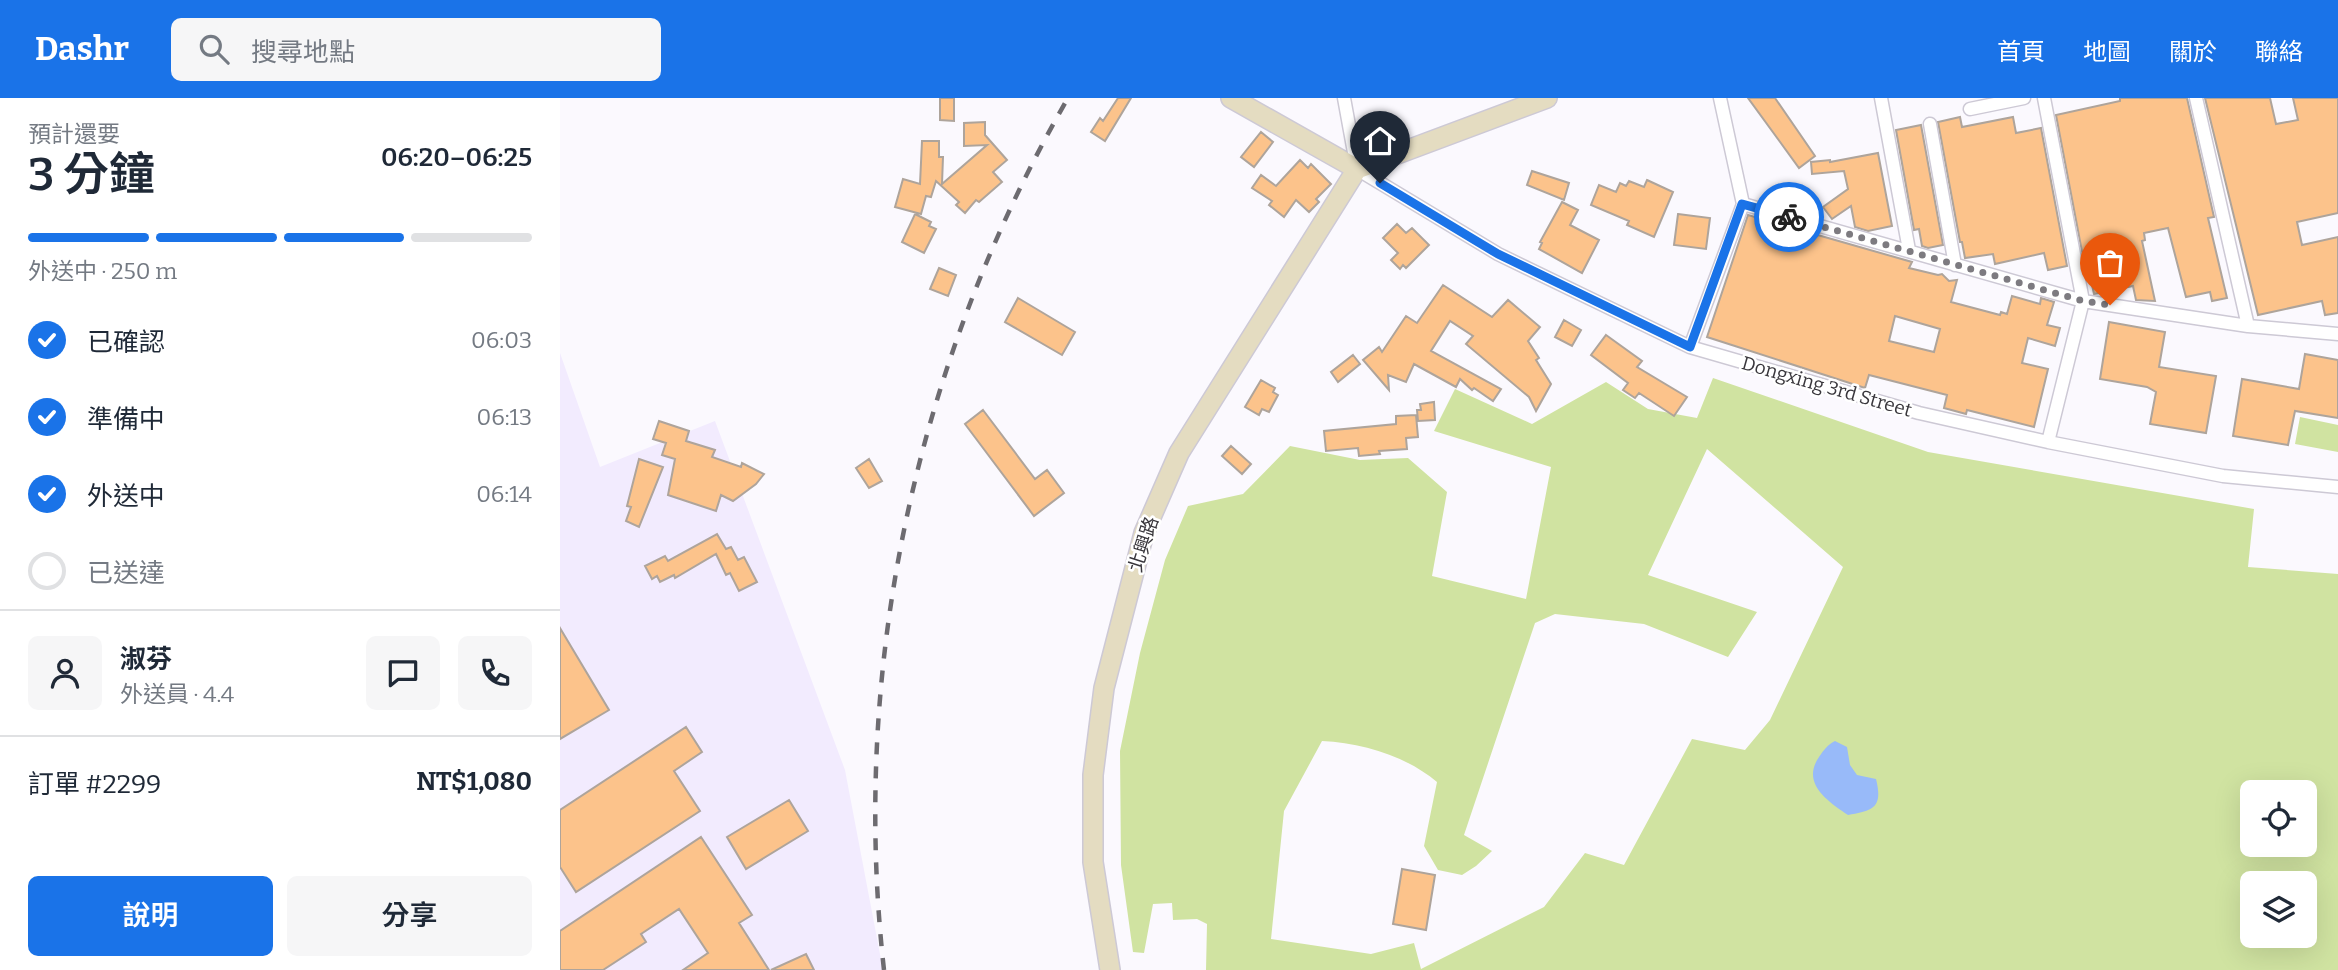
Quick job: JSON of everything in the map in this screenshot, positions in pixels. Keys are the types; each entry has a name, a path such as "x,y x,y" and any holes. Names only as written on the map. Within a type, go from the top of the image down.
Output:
{"street":[{"path":"1231,98 1357,169 1547,98"},
{"path":"1344,98 1357,169"},
{"path":"1690,347 1742,204 1720,98"},
{"path":"1881,98 1909,250"},
{"path":"1970,109 2024,98"},
{"path":"2044,98 2083,301 2048,442"},
{"path":"2196,98 2248,326"},
{"path":"1930,124 1955,265"},
{"name":"Dongxing 3rd Street","path":"1357,169 1498,254 1690,347 1919,413 2048,442 2223,476 2338,487"},
{"name":"北興路","path":"1110,970 1093,862 1093,775 1104,688 1144,533 1179,453 1357,169"},
{"path":"1742,204 2083,301 2248,326 2338,334"}],"shaded area":[{"path":"560,353 600,467 715,421 845,770 883,970 560,970"}],"green space":[{"path":"1713,378 1928,452 2254,509 2248,567 2338,574 2338,970 1206,970 1207,924 1197,919 1173,920 1172,903 1153,904 1144,953 1133,952 1121,865 1120,751 1140,653 1165,560 1188,506 1243,494 1290,446 1360,460 1408,458 1447,492 1432,576 1526,599 1551,467 1434,431 1455,389 1532,424 1606,382 1648,409 1697,418","holes":["1707,449 1843,567 1770,720 1745,750 1692,739 1624,865 1585,853 1544,907 1421,969 1414,943 1371,954 1271,939 1284,811 1322,741 1383,752 1412,765 1437,782 1424,846 1438,870 1462,875 1492,851 1464,835 1535,623 1555,614 1644,624 1728,657 1757,612 1648,575"]},
{"path":"2300,417 2338,425 2338,452 2295,444"}],"water":[{"path":"1835,741 1847,747 1850,765 1857,775 1876,779 1877,802 1864,812 1848,815 1832,804 1815,783 1814,766 1824,750"}],"building":[{"path":"940,98 954,98 954,121 940,120"},
{"path":"1118,98 1131,98 1105,141 1091,132 1100,118 1103,121"},
{"path":"1748,98 1775,98 1815,156 1799,168"},
{"path":"2120,98 2187,98 2214,217 2208,218 2227,298 2212,301 2210,292 2186,297 2168,228 2144,233 2145,240 2142,241 2155,301 2136,300 2133,286 2094,294 2087,262 2084,262 2056,115 2120,101"},
{"path":"2205,98 2270,98 2276,124 2298,120 2293,98 2338,98 2338,213 2297,222 2302,245 2338,237 2338,313 2325,315 2322,301 2258,315"},
{"path":"1960,117 1962,127 2013,117 2016,133 2041,128 2067,266 2048,270 2044,253 1995,264 1993,254 1965,258 1938,122"},
{"path":"985,122 985,135 1007,160 993,172 1002,182 979,202 976,200 965,213 956,205 959,202 936,181 931,197 926,196 921,214 895,207 903,179 920,184 922,141 939,141 939,157 943,157 942,184 987,145 964,146 964,123"},
{"path":"1386,122 1393,132 1375,145 1368,134"},
{"path":"1921,125 1943,245 1928,248 1922,246 1919,229 1914,230 1896,130"},
{"path":"1261,132 1273,142 1254,167 1241,157"},
{"path":"1878,153 1892,226 1868,231 1855,227 1851,206 1832,219 1823,207 1848,189 1844,171 1812,174 1811,162 1830,162"},
{"path":"1300,160 1308,168 1311,164 1331,184 1316,199 1319,202 1309,212 1296,200 1284,217 1269,205 1272,201 1252,188 1261,175 1276,186"},
{"path":"1532,171 1569,183 1564,200 1527,185"},
{"path":"1647,180 1673,192 1654,237 1627,225 1629,221 1591,205 1599,185 1616,192 1620,183 1626,186 1629,181 1644,187"},
{"path":"1562,202 1578,210 1570,225 1599,240 1582,273 1539,249 1542,243 1540,242"},
{"path":"915,214 931,222 929,226 936,229 924,253 902,242"},
{"path":"1678,214 1710,218 1706,249 1674,245"},
{"path":"1748,215 1912,262 1909,268 1942,274 1949,281 1957,280 1951,302 2000,315 2001,312 2007,314 2012,296 2040,304 2041,298 2054,302 2047,325 2060,328 2055,346 2028,338 2022,363 2048,369 2034,427 1967,410 1966,414 1944,408 1947,395 1869,375 1865,388 1707,337","holes":["1895,316 1940,329 1934,352 1889,341"]},
{"path":"1397,224 1406,233 1412,228 1429,245 1406,268 1403,265 1400,269 1391,260 1398,253 1383,238"},
{"path":"939,268 956,275 948,296 930,289"},
{"path":"1443,285 1492,317 1508,300 1540,327 1528,341 1551,384 1536,411 1529,397 1466,344 1473,336 1450,321 1431,351 1501,389 1493,401 1474,388 1472,390 1460,379 1456,387 1414,364 1406,382 1388,375 1389,390 1363,360 1379,347 1382,352 1406,316 1417,323"},
{"path":"1018,298 1075,332 1062,355 1005,322"},
{"path":"1564,320 1581,330 1572,346 1555,337"},
{"path":"2109,322 2165,332 2159,367 2216,376 2206,433 2150,424 2156,392 2147,387 2100,379"},
{"path":"1606,335 1642,361 1637,367 1687,397 1674,416 1639,393 1635,398 1623,390 1628,383 1591,355"},
{"path":"2305,354 2338,360 2338,418 2295,411 2288,445 2233,436 2242,379 2299,389"},
{"path":"1353,355 1360,364 1338,382 1331,372"},
{"path":"1261,380 1275,388 1273,392 1278,395 1269,412 1262,409 1259,415 1245,407"},
{"path":"1434,402 1435,420 1418,421 1417,410 1421,410 1420,404"},
{"path":"983,410 1035,479 1047,470 1064,493 1034,516 965,424"},
{"path":"1416,415 1418,437 1406,438 1407,449 1359,456 1358,448 1326,451 1324,431 1396,424 1396,416"},
{"path":"659,421 689,431 686,441 715,450 712,457 741,467 742,463 764,474 756,484 733,501 721,495 716,511 668,495 675,459 662,455 666,443 653,439"},
{"path":"1231,446 1251,464 1242,474 1222,456"},
{"path":"639,459 663,467 639,527 626,521"},
{"path":"869,459 882,481 869,488 856,468"},
{"path":"717,534 726,549 731,547 738,560 744,557 757,582 739,591 730,573 726,575 716,554 675,578 674,575 660,582 657,576 652,579 645,566 665,556 668,561"},
{"path":"560,628 609,710 560,739"},
{"path":"686,727 702,752 674,771 700,811 576,892 560,867 560,810"},
{"path":"789,800 808,831 746,869 727,837"},
{"path":"701,837 752,915 739,923 769,970 683,970 708,953 679,909 641,934 646,942 603,970 560,970 560,931"},
{"path":"1402,869 1435,875 1426,930 1393,924"},
{"path":"806,954 814,970 771,970"}],"railway":[{"path":"884,970 876,857 877,743 887,631 906,519 934,410 970,303 1015,199 1068,98"}],"way so far":[{"path":"1789,217 2083,301 2110,305"}],"route":[{"path":"1380,183 1498,254 1690,347 1742,204 1789,217"}]}
